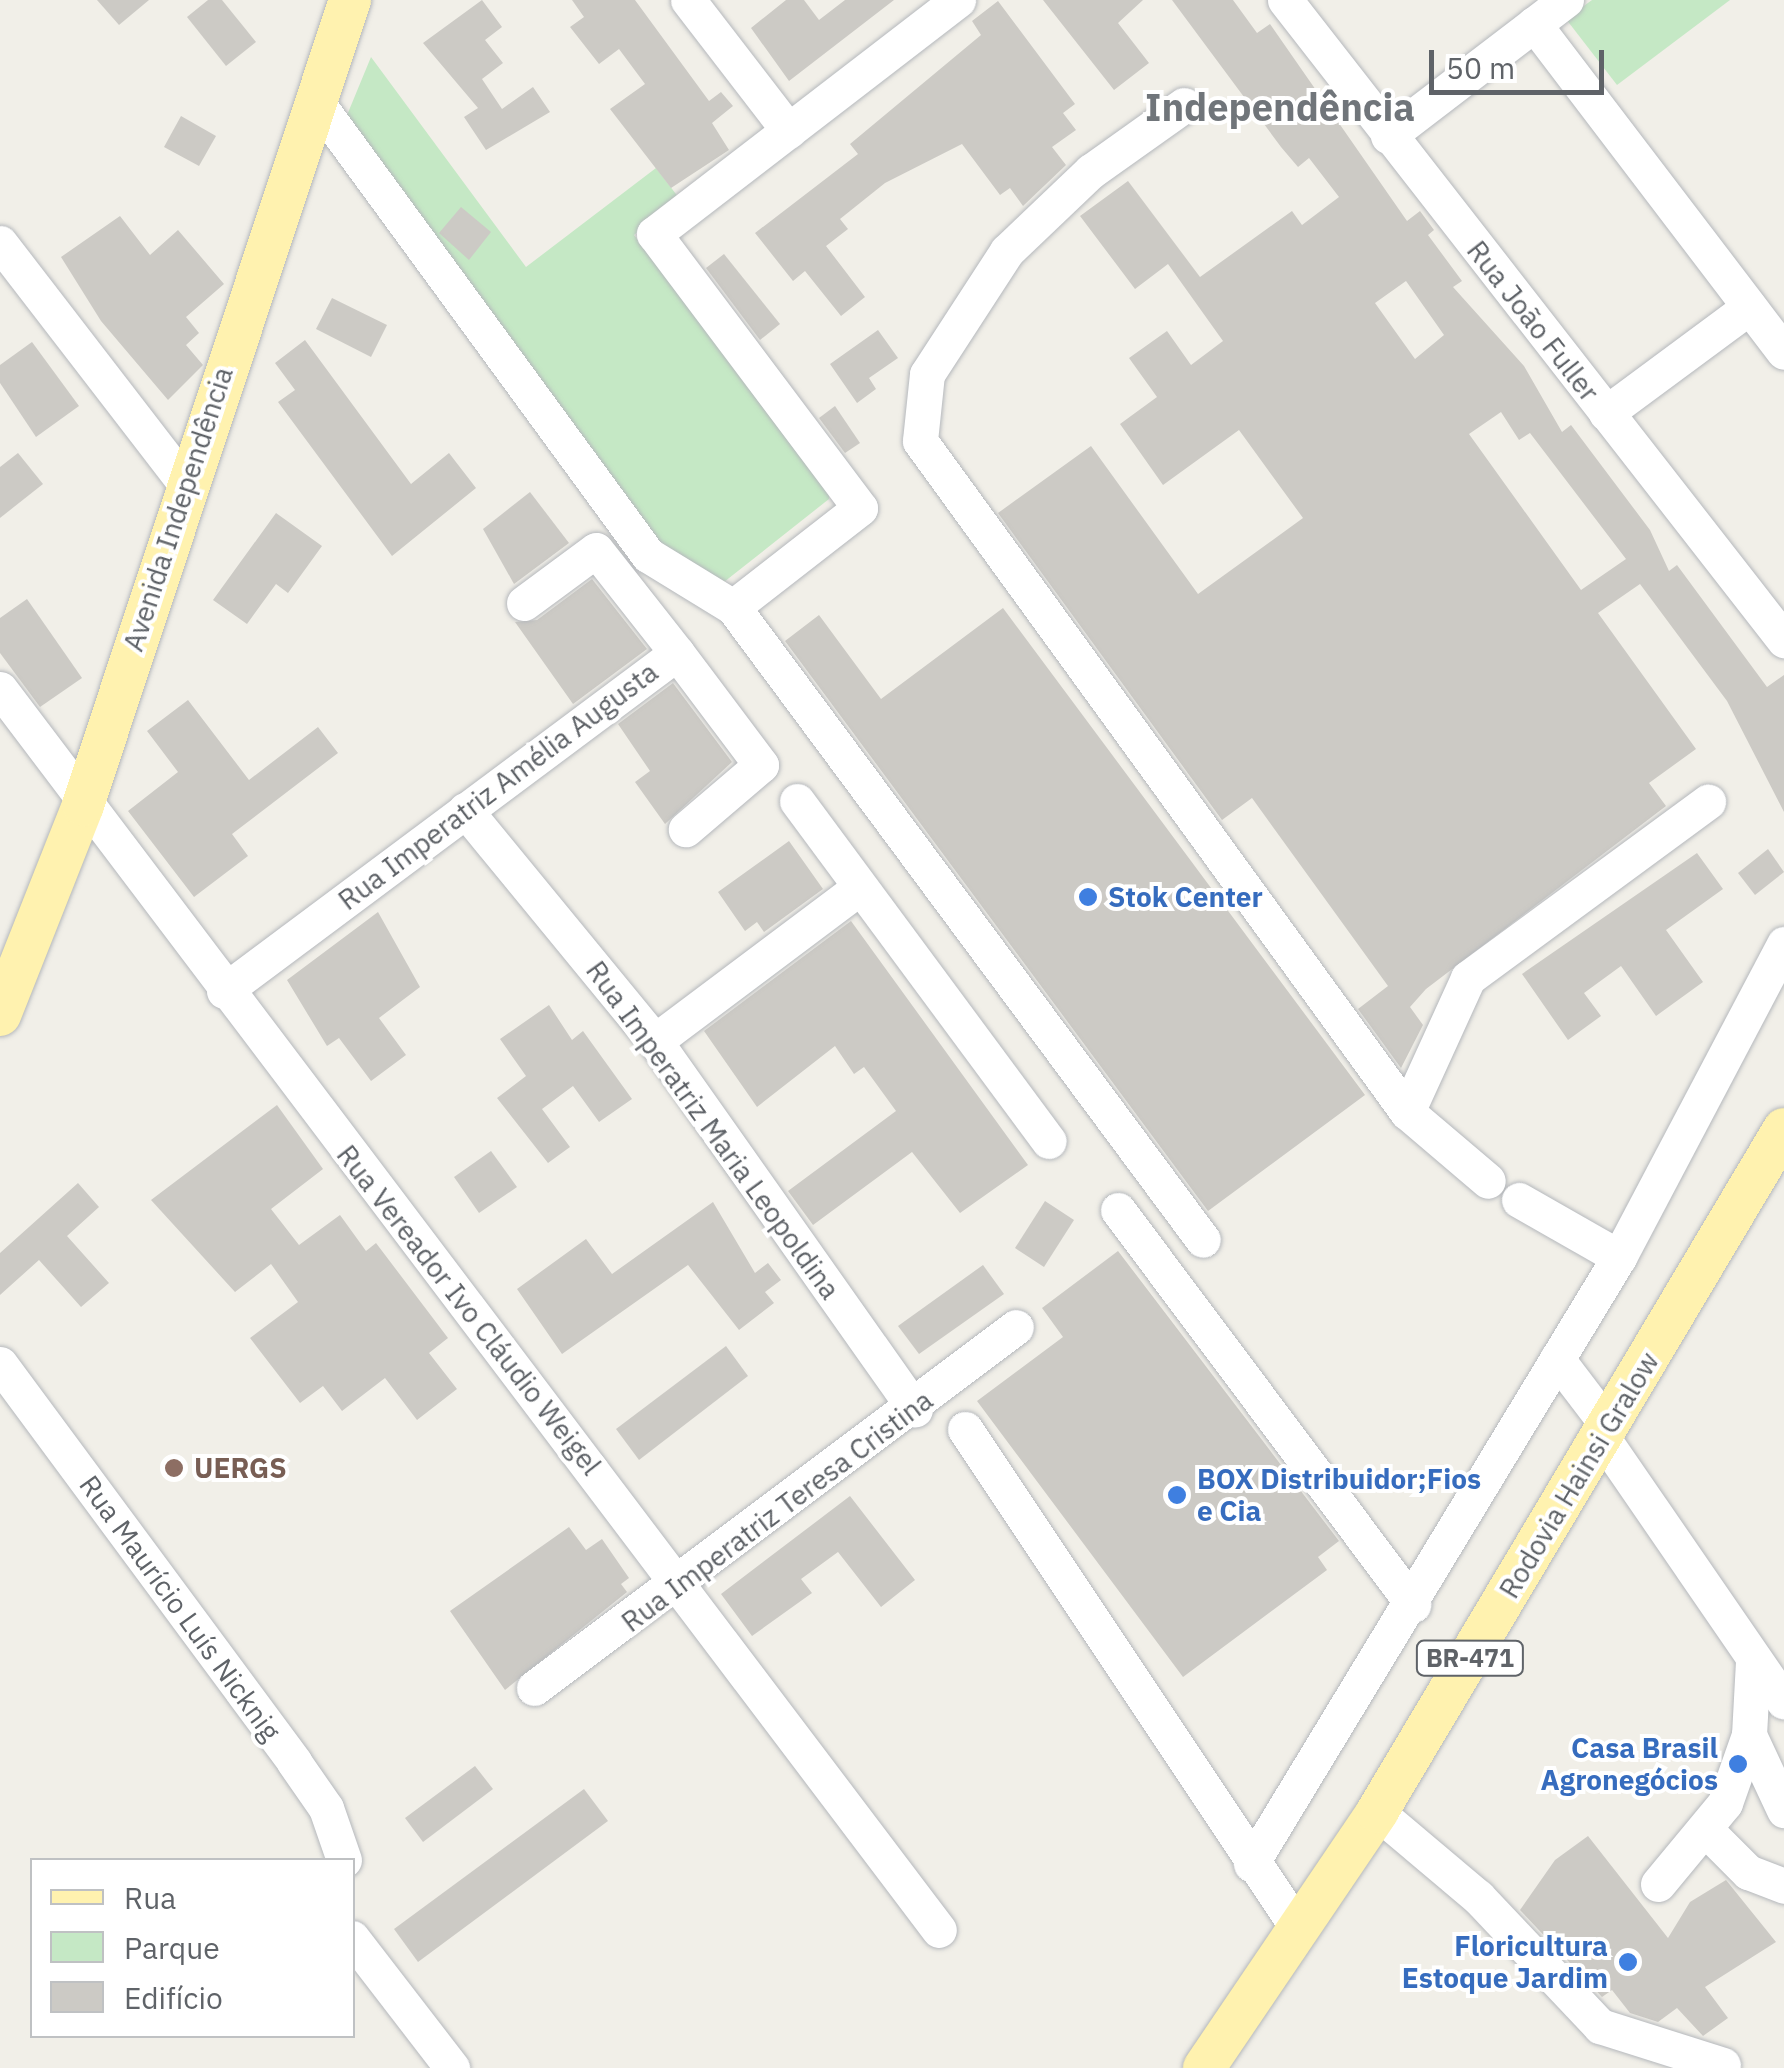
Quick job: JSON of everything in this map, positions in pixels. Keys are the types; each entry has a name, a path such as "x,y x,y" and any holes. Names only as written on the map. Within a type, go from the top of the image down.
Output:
{"main road":[{"name":"Avenida Independência","path":"0,1015 83,806 184,482 350,0"},
{"name":"Rodovia Hainsi Gralow","path":"1204,2068 1378,1812 1784,1129"}],"street":[{"path":"688,0 789,130"},
{"path":"733,608 860,508 654,234 958,0"},
{"name":"Rua João Fuller","path":"1284,0 1784,640"},
{"path":"1388,136 1566,0"},
{"path":"1534,24 1784,352"},
{"path":"316,100 648,554 733,608 1203,1240"},
{"path":"1184,105 1091,171 1006,251 927,374 920,441 1408,1112 1488,1182"},
{"path":"0,243 184,482"},
{"path":"1606,413 1749,307"},
{"path":"524,603 596,550 677,653"},
{"name":"Rua Imperatriz Amélia Augusta","path":"224,991 677,653 761,766 686,829"},
{"name":"Rua Vereador Ivo Cláudio Weigel","path":"0,689 83,806 939,1930"},
{"path":"798,801 1050,1141"},
{"path":"1408,1112 1468,978 1708,802"},
{"name":"Rua Imperatriz Maria Leopoldina","path":"464,810 655,1042 915,1410"},
{"path":"655,1042 859,888"},
{"path":"1252,1864 1414,1605 1557,1358 1620,1258 1779,965"},
{"path":"1518,1200 1620,1258"},
{"path":"1118,1210 1414,1605"},
{"name":"Rua Imperatriz Teresa Cristina","path":"534,1688 681,1587 915,1410 1016,1327"},
{"path":"1557,1358 1752,1662 1784,1702"},
{"name":"Rua Maurício Luís Nicknig","path":"0,1364 326,1808 343,1858"},
{"path":"965,1429 1184,1747 1252,1864 1299,1930"},
{"path":"1658,1884 1708,1832 1749,1735 1752,1662"},
{"path":"1749,1735 1784,1810"},
{"path":"1378,1812 1478,1897 1600,2026 1723,2065"},
{"path":"1708,1832 1748,1872 1784,1886"},
{"path":"355,1942 452,2068"}],"green space":[{"path":"1592,0 1730,0 1617,85 1566,19"},
{"path":"371,57 526,267 656,168 679,198 634,235 829,484 829,499 724,582 657,549 345,120"}],"building":[{"path":"97,0 149,0 119,25"},
{"path":"208,0 222,0 256,42 226,66 187,17"},
{"path":"482,0 502,27 485,40 503,63 482,79 502,109 533,87 550,112 486,150 464,117 478,108 423,43"},
{"path":"572,0 635,0 709,101 721,92 733,106 712,123 729,150 671,188 610,109 645,84 619,49 599,64 570,27 584,17"},
{"path":"786,0 804,0 819,20 845,0 894,0 789,81 751,28"},
{"path":"1043,0 1143,0 1118,23 1149,63 1114,90"},
{"path":"1172,0 1233,0 1257,33 1270,24 1407,221 1420,211 1434,230 1428,235 1462,281 1453,287 1524,366 1562,432 1571,425 1650,530 1669,571 1677,565 1767,687 1784,675 1784,812 1727,701 1640,584 1598,613 1696,749 1649,783 1666,806 1426,989 1410,1007 1423,1025 1401,1068 1358,1009 1388,986 1252,798 1222,820 998,513 1091,446 1198,594 1303,518 1239,430 1163,485 1120,424 1157,397 1129,358 1167,331 1191,365 1223,341 1168,264 1135,289 1080,216 1128,181 1200,277 1292,211 1302,225 1339,197 1309,158 1298,167","holes":["1406,281 1444,335 1415,359 1375,303","1501,412 1519,440 1530,433 1626,559 1581,590 1469,434"]},
{"path":"998,1 1075,104 1063,113 1076,130 1052,147 1066,165 1023,206 1010,188 1000,195 962,144 885,183 840,219 848,229 826,246 865,297 841,316 805,271 793,281 755,233 858,154 850,144 981,35 972,21"},
{"path":"181,116 216,136 199,166 164,147"},
{"path":"461,207 491,232 469,260 439,233"},
{"path":"120,216 150,255 178,230 224,284 186,317 199,333 186,345 203,365 168,400 101,321 61,257"},
{"path":"724,254 780,324 760,340 706,268"},
{"path":"332,298 387,325 371,357 316,329"},
{"path":"878,330 898,358 869,378 876,389 857,403 830,364"},
{"path":"305,340 411,484 449,453 476,488 392,556 278,402 295,390 275,363"},
{"path":"32,342 79,406 36,437 0,383 0,365"},
{"path":"835,406 860,443 845,453 819,418"},
{"path":"18,453 43,484 0,518 0,467"},
{"path":"530,492 569,543 514,584 483,529"},
{"path":"276,513 322,546 288,593 276,584 247,624 213,600"},
{"path":"592,579 647,649 573,704 515,622 537,620"},
{"path":"27,599 82,678 40,707 0,653 0,618"},
{"name":"Stok Center","path":"1003,608 1365,1095 1208,1211 785,641 819,615 881,699"},
{"path":"673,683 732,762 665,824 635,782 650,771 618,724"},
{"path":"188,700 249,780 318,727 338,753 232,834 248,856 194,897 128,811 178,772 147,731"},
{"path":"789,841 823,889 764,932 757,922 745,931 718,892"},
{"path":"1768,849 1784,872 1755,895 1738,873"},
{"path":"1697,853 1723,889 1666,930 1703,982 1656,1016 1621,966 1584,993 1601,1016 1568,1040 1522,974"},
{"path":"378,912 420,987 379,1018 406,1055 371,1081 339,1038 327,1046 287,980"},
{"path":"851,921 1028,1165 960,1213 912,1152 813,1225 788,1191 896,1111 864,1067 854,1074 835,1046 757,1107 704,1031"},
{"path":"549,1005 572,1040 583,1031 632,1099 599,1122 573,1086 542,1109 570,1147 548,1163 497,1098 526,1076 500,1039"},
{"path":"277,1105 323,1169 271,1209 299,1245 340,1215 366,1251 376,1243 448,1338 429,1353 457,1389 417,1420 385,1378 342,1411 323,1386 300,1403 250,1338 298,1302 271,1264 235,1292 151,1200"},
{"path":"491,1151 517,1187 479,1213 454,1177"},
{"path":"78,1183 99,1207 67,1236 109,1283 81,1307 39,1260 0,1295 0,1253"},
{"path":"1045,1201 1074,1220 1044,1267 1015,1248"},
{"path":"713,1202 755,1273 768,1263 781,1280 765,1292 774,1303 739,1330 688,1265 562,1354 517,1289 586,1239 612,1274"},
{"name":"BOX Distribuidor;Fios e Cia","path":"1118,1251 1339,1541 1318,1557 1327,1570 1183,1677 977,1401 1063,1337 1042,1308"},
{"path":"983,1265 1004,1294 919,1354 898,1326"},
{"path":"726,1346 748,1376 639,1460 616,1429"},
{"path":"850,1496 915,1580 881,1607 838,1552 801,1579 812,1593 752,1636 721,1594"},
{"path":"569,1527 586,1550 602,1539 629,1578 621,1584 627,1592 505,1690 450,1611"},
{"path":"475,1766 493,1789 423,1842 405,1818"},
{"path":"584,1789 608,1821 418,1962 394,1929"},
{"path":"1588,1836 1668,1938 1690,1902 1726,1880 1776,1942 1705,1987 1728,2018 1703,2036 1677,2008 1658,2022 1630,2013 1612,1990 1602,1997 1520,1910 1555,1860"}],"place":[{"name":"Stok Center","path":"1088,897"},
{"name":"UERGS","path":"174,1468"},
{"name":"BOX Distribuidor;Fios e Cia","path":"1177,1495"},
{"name":"Casa Brasil Agronegócios","path":"1738,1764"},
{"name":"Floricultura Estoque Jardim","path":"1628,1962"}],"district":[{"name":"Independência","path":"1280,107"}]}
